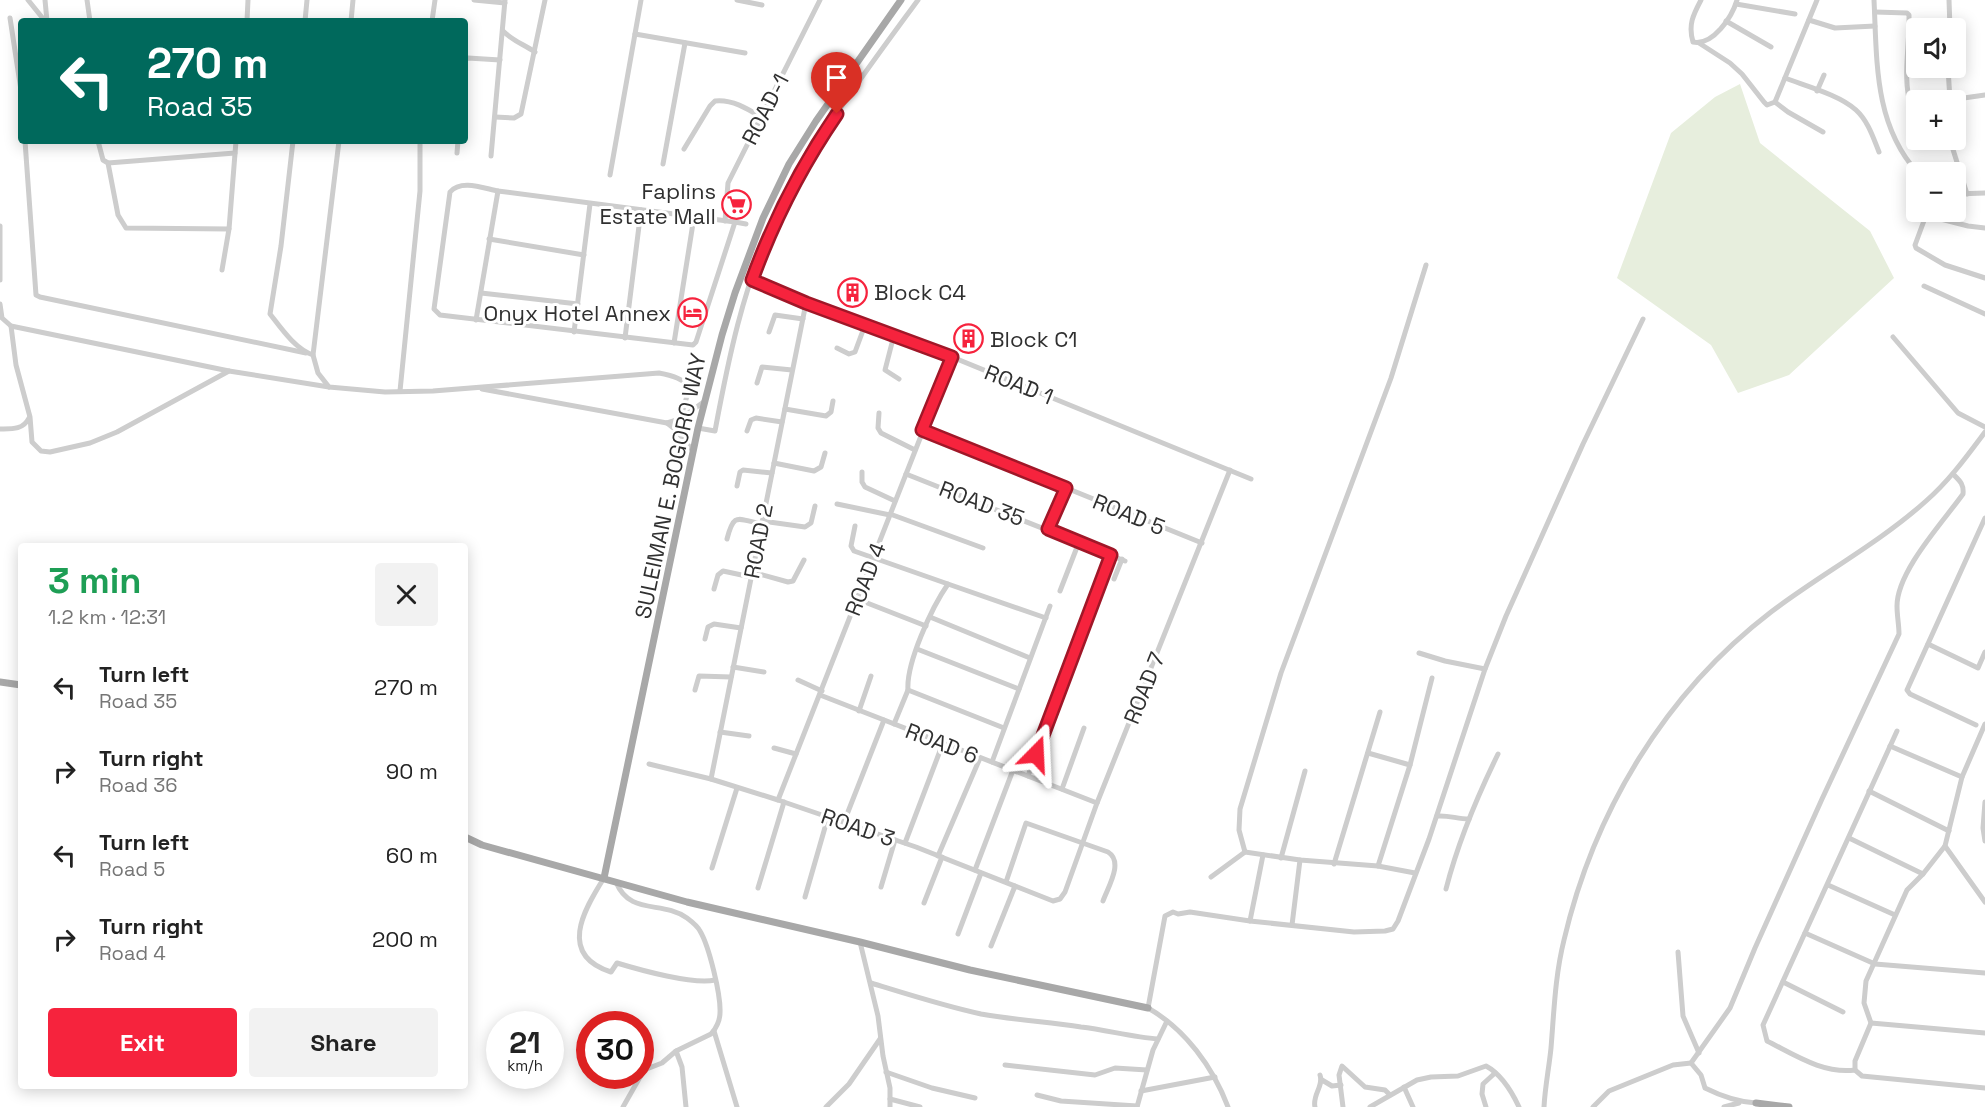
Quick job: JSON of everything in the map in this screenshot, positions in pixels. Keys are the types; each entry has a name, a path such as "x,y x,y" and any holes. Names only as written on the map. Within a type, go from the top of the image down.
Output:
{"main road":[{"name":"SULEIMAN E. BOGORO WAY","path":"604,878 698,428 747,257 776,192 812,128 901,0"},
{"path":"0,682 18,685"},
{"path":"468,838 482,845 687,902 970,970 1148,1008"},
{"path":"1756,1103 1789,1107"}],"street":[{"path":"28,0 43,18"},
{"path":"45,0 46,18"},
{"path":"87,0 90,18"},
{"path":"247,18 248,0"},
{"path":"305,18 307,0"},
{"path":"351,18 353,0"},
{"path":"432,18 435,0"},
{"path":"474,0 505,2 491,156"},
{"path":"495,117 514,118 521,114 545,0"},
{"path":"610,175 641,0"},
{"path":"737,0 762,4"},
{"name":"ROAD-1","path":"725,221 728,183 820,0"},
{"name":"SULEIMAN E. BOGORO WAY","path":"698,428 715,431 729,360 752,280 774,222 814,147 918,0"},
{"path":"1701,0 1691,18 1690,33 1693,42 1699,43 1736,68 1767,105 1774,102 1817,0"},
{"path":"1874,0 1882,105 1896,141 1908,162"},
{"path":"1949,0 1950,18"},
{"path":"1699,43 1708,40 1726,21 1737,2 1795,14"},
{"path":"1875,12 1907,13 1909,15 1906,48 1908,90"},
{"path":"10,18 18,70"},
{"path":"1809,20 1835,28 1875,26"},
{"path":"1726,21 1771,46"},
{"path":"503,31 515,42 535,52"},
{"path":"635,34 745,54"},
{"path":"663,164 685,43"},
{"path":"468,58 500,60"},
{"path":"1817,91 1824,75"},
{"path":"1785,78 1837,98 1857,111 1869,128 1879,152"},
{"path":"1966,98 1985,95"},
{"path":"684,149 710,106 716,101 720,100 743,107 761,117"},
{"path":"1774,102 1823,132"},
{"path":"25,144 36,295 313,355"},
{"path":"99,144 103,160 108,163 235,153"},
{"path":"222,270 236,144"},
{"path":"293,144 281,246 270,314 285,333 306,352"},
{"path":"329,387 318,373 313,355 339,144"},
{"path":"400,391 420,191 420,144"},
{"path":"457,153 458,144"},
{"path":"1953,150 1968,194 1985,193"},
{"path":"108,163 118,215 126,228 228,229"},
{"path":"735,222 696,342 690,346 476,320 436,314 434,309 450,192 461,185 590,204 735,222 746,224"},
{"path":"476,320 498,191"},
{"path":"574,332 590,204"},
{"path":"625,338 641,210"},
{"path":"1985,228 1929,216 1925,218 1914,245 1945,265 1985,278"},
{"path":"674,343 694,217"},
{"path":"0,226 0,280"},
{"path":"489,239 584,255"},
{"path":"1245,852 1239,830 1240,809 1281,673 1391,378 1426,265"},
{"name":"ROAD 1","path":"752,280 806,303 952,357 1251,479"},
{"path":"1924,286 1985,314"},
{"path":"481,292 578,304"},
{"name":"ROAD 2","path":"711,779 806,303"},
{"path":"0,304 2,318 11,326 229,371 329,387 400,391 471,388 659,373 677,376 687,384 689,391 680,419"},
{"path":"769,332 775,315 803,319"},
{"path":"1228,1107 1215,1077 1178,1029 1148,1008 1165,916 1173,912 1178,914 1190,912 1354,932 1392,929 1398,921 1437,816 1485,669 1506,616 1583,444 1643,319"},
{"path":"837,348 849,354 855,352 865,325"},
{"path":"11,326 16,365 30,417 32,442 41,451 62,451 117,432 229,371"},
{"path":"894,335 885,370 899,379"},
{"path":"1893,337 1958,413 1985,427"},
{"name":"ROAD 4","path":"758,888 796,754 952,357"},
{"path":"757,383 762,367 792,370"},
{"path":"471,388 667,423 680,419 705,401"},
{"path":"784,409 826,416 831,412 833,401"},
{"path":"879,413 878,428 881,434 915,450"},
{"path":"0,429 22,427 30,417"},
{"path":"747,431 753,419 782,422"},
{"path":"667,423 676,430 693,451"},
{"name":"ROAD 5","path":"922,430 1202,543"},
{"path":"1544,1107 1558,970 1571,910 1601,827 1621,787 1645,748 1697,681 1740,637 1804,588 1902,521 1953,474 1985,432"},
{"path":"774,463 814,471 821,467 825,453"},
{"path":"736,486 740,472 743,470 772,473"},
{"name":"ROAD 7","path":"1053,901 1060,899 1065,892 1097,803 1230,470"},
{"path":"862,472 862,482 865,487 895,501"},
{"name":"ROAD 35","path":"906,474 1124,560 1114,579"},
{"path":"1691,1064 1730,1008 1822,798 1899,634 1897,606 1906,577 1922,548 1963,494 1964,487 1961,481 1953,474"},
{"path":"1048,529 1066,488"},
{"path":"837,504 890,515 982,548"},
{"path":"727,539 731,523 738,519 805,527 811,523 815,506"},
{"path":"1976,725 1908,692 1985,518"},
{"path":"855,526 852,549 1046,618"},
{"path":"1060,591 1079,542"},
{"path":"1028,776 1111,555"},
{"path":"714,589 718,575 723,571 793,581 804,560"},
{"path":"894,724 908,690 909,670 917,649 930,617 948,584"},
{"path":"857,599 926,626"},
{"path":"992,762 1050,606"},
{"path":"930,617 1030,658"},
{"path":"705,639 710,625 741,628"},
{"path":"1928,644 1978,668 1985,652"},
{"path":"917,649 1018,689"},
{"path":"1419,652 1445,661 1485,669"},
{"path":"733,667 764,672"},
{"path":"695,690 698,678 703,675 731,677"},
{"path":"859,711 871,676"},
{"path":"1378,866 1410,765 1432,678"},
{"name":"ROAD 6","path":"798,680 859,711 1097,803"},
{"path":"908,690 1004,728"},
{"path":"1335,864 1380,712"},
{"path":"844,822 884,720"},
{"path":"1855,1070 1855,1061 1871,1023 1864,1003 1866,981 1907,890 1945,846 1962,777 1985,724"},
{"path":"1062,789 1084,728"},
{"path":"1897,730 1763,1025 1767,1041 1827,1069 1841,1072 1855,1070 1862,1076 1985,1088"},
{"path":"720,732 749,736"},
{"path":"905,843 943,743"},
{"path":"1890,746 1962,777"},
{"path":"774,748 796,754"},
{"path":"1368,753 1410,765"},
{"path":"1446,889 1469,819 1498,754"},
{"path":"924,903 940,856 980,758"},
{"name":"ROAD 3","path":"649,764 711,779 844,822 940,856 1053,901"},
{"path":"958,934 1013,770"},
{"path":"1281,858 1305,771"},
{"path":"712,868 737,788"},
{"path":"1869,792 1949,831"},
{"path":"1985,802 1983,828 1985,841"},
{"path":"1437,816 1448,815 1469,819"},
{"path":"805,897 828,817"},
{"path":"1006,882 1026,823 1114,856 1115,868 1103,901"},
{"path":"1849,838 1923,874"},
{"path":"881,887 895,840"},
{"path":"1945,846 1985,902"},
{"path":"1210,877 1245,852 1335,864 1378,866 1415,873"},
{"path":"1250,921 1263,855"},
{"path":"1292,925 1300,860"},
{"path":"604,878 590,899 580,930 581,950 591,963 611,972 617,963 691,981 715,980"},
{"path":"616,882 629,901 685,917 700,930 718,992 720,1015 714,1031 737,1107"},
{"path":"1828,885 1895,915"},
{"path":"991,946 1015,886"},
{"path":"1805,933 1875,964 1985,973"},
{"path":"860,942 871,983 890,1107"},
{"path":"1678,952 1683,1016 1699,1053"},
{"path":"1783,982 1843,1012"},
{"path":"871,983 982,1014 1158,1039"},
{"path":"1037,1095 1061,1104 1137,1107 1147,1070 1167,1020"},
{"path":"1871,1023 1985,1033"},
{"path":"622,1107 644,1070 662,1064 676,1051 714,1031"},
{"path":"826,1107 849,1084 880,1039"},
{"path":"676,1051 682,1067 684,1106"},
{"path":"1691,1064 1701,1075 1705,1088 1718,1095 1741,1102 1756,1103"},
{"path":"1594,1107 1609,1091 1672,1065 1691,1064"},
{"path":"1005,1065 1095,1075 1115,1068 1147,1070"},
{"path":"1343,1107 1339,1075 1342,1066 1365,1087 1385,1090 1390,1095"},
{"path":"1370,1107 1417,1080 1458,1076 1486,1066 1507,1086 1519,1107"},
{"path":"886,1072 932,1088 975,1098"},
{"path":"1486,1107 1482,1094 1483,1084 1495,1073"},
{"path":"1141,1091 1215,1077"},
{"path":"1315,1107 1314,1102 1321,1077 1332,1086 1341,1085"},
{"path":"1404,1087 1413,1107"},
{"path":"890,1099 920,1107"},
{"path":"1724,1107 1741,1102"}],"green space":[{"path":"1740,84 1760,143 1870,231 1894,278 1789,375 1738,393 1711,345 1617,278 1671,133 1715,97"}],"place":[{"name":"Faplins Estate Mall","path":"737,204"},
{"name":"Block C4","path":"853,292"},
{"name":"Onyx Hotel Annex","path":"692,313"},
{"name":"Block C1","path":"969,339"}],"route":[{"path":"837,114 795,180 774,222 752,280 806,303 952,357 922,430 1066,488 1048,529 1111,555 1036,754"}]}
